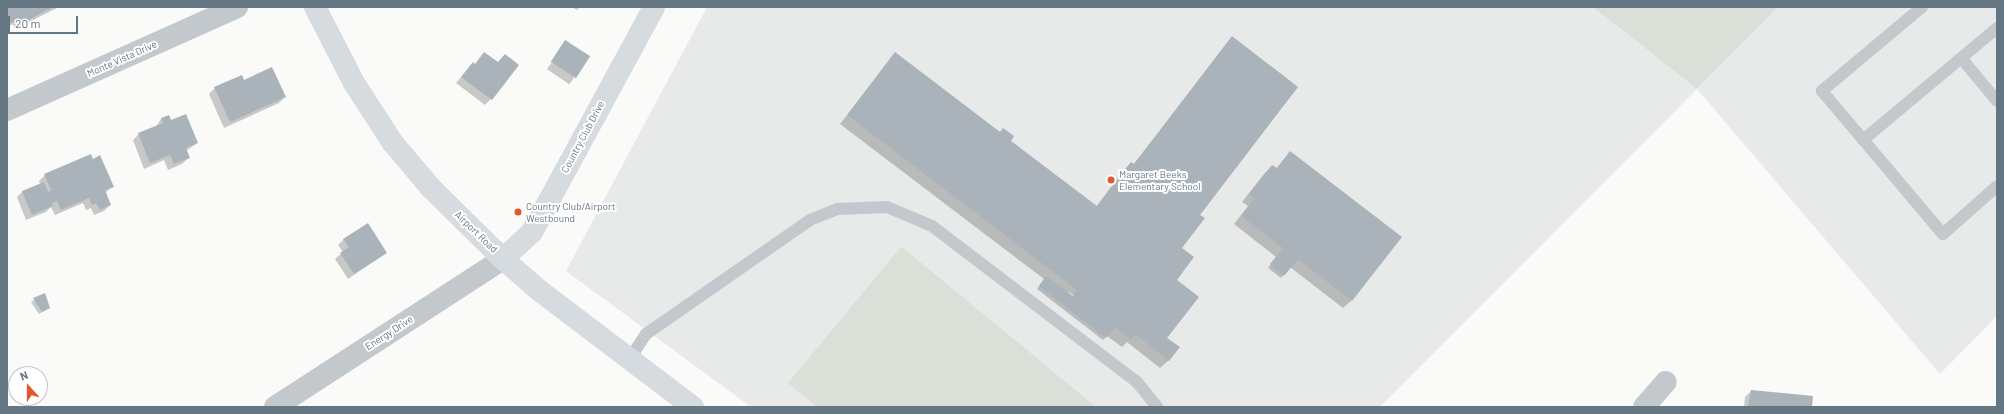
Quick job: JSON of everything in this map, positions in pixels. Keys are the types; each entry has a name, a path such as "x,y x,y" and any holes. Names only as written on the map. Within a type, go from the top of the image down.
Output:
{"street":[{"name":"Monte Vista Drive","path":"7,110 237,7"},
{"name":"Airport Road","path":"315,7 354,83 393,143 432,188 503,259 629,360 693,407"},
{"name":"Country Club Drive","path":"503,259 532,232 654,7"},
{"name":"Energy Drive","path":"275,407 503,259"},
{"path":"1644,407 1666,382"}],"lane":[{"path":"1922,7 1822,91 1943,234 1997,186"},
{"path":"1863,140 1997,28"},
{"path":"1962,58 1997,101"},
{"path":"629,360 646,334 810,220 837,209 887,207 932,226 1137,382 1155,404"}],"shaded area":[{"name":"Margaret Beeks Elementary School","path":"707,7 1593,7 1697,89 1380,407 751,407 566,271"},
{"path":"1593,7 1778,7 1697,89"},
{"path":"1778,7 1997,7 1997,316 1940,374 1697,89"},
{"path":"901,247 1096,407 817,407 788,383"}],"building":[{"path":"7,7 53,7 21,24 19,19 7,25"},
{"path":"1232,36 1298,87 1200,215 1205,218 1182,248 1194,257 1177,280 1199,297 1167,338 1180,347 1169,361 1135,334 1131,340 1115,327 1106,338 1039,286 1046,276 1073,296 1077,290 847,115 895,52 1000,132 1003,128 1014,136 1011,141 1097,206 1131,162 1134,164"},
{"path":"565,40 590,56 576,78 551,62"},
{"path":"484,52 498,62 505,54 519,65 492,100 461,77 473,62 475,64"},
{"path":"272,67 286,97 230,122 214,87 242,75 244,80"},
{"path":"186,114 198,143 186,148 190,158 174,164 170,155 150,163 138,133 163,123 161,118 169,115 171,120"},
{"path":"1290,151 1402,237 1352,301 1298,259 1284,276 1270,264 1283,248 1241,216 1255,198 1249,194 1272,165 1277,168"},
{"path":"91,154 93,159 100,155 114,187 105,190 111,205 100,210 96,203 92,205 89,198 61,210 57,201 52,203 53,206 32,215 22,191 44,182 48,192 51,190 44,174"},
{"path":"368,223 387,253 354,274 340,253 349,247 343,239"},
{"path":"45,293 50,308 42,312 33,298"},
{"path":"1751,390 1813,396 1812,407 1748,407"}],"place":[{"name":"Margaret Beeks Elementary School","path":"1111,180"},
{"name":"Country Club/Airport Westbound","path":"518,212"}]}
